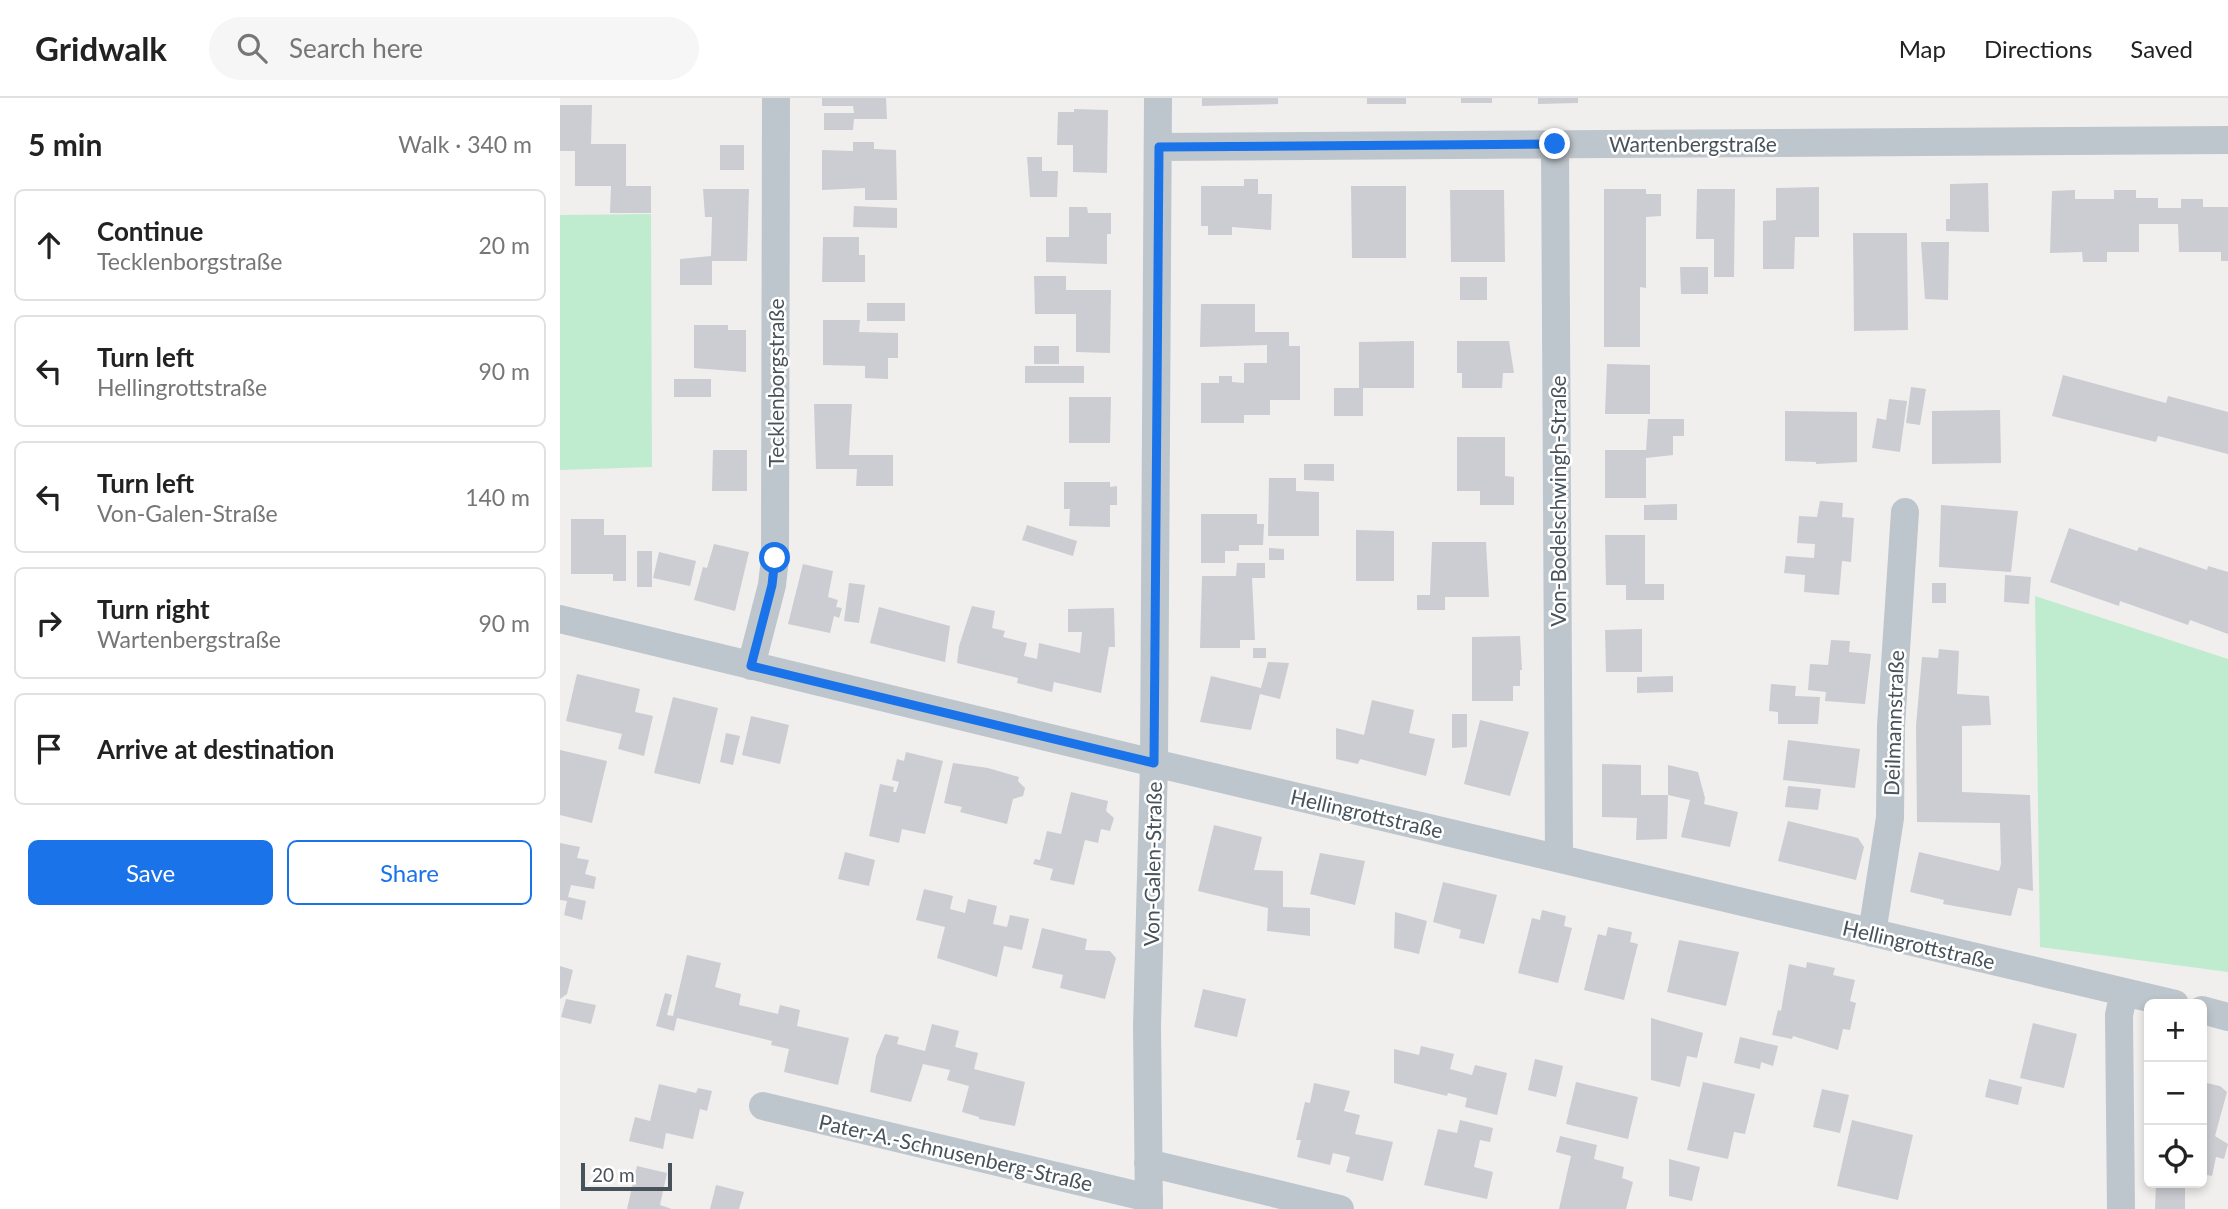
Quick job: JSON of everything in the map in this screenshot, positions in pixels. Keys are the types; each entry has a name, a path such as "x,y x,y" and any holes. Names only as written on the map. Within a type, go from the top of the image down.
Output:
{"street":[{"name":"Tecklenborgstraße","path":"751,666 772,585 775,558 776,98"},
{"name":"Von-Galen-Straße","path":"1149,1203 1147,1026 1154,763 1158,98"},
{"name":"Wartenbergstraße","path":"1159,147 2228,140"},
{"name":"Von-Bodelschwingh-Straße","path":"1555,144 1559,858"},
{"name":"Deilmannstraße","path":"1872,933 1890,818 1891,726 1905,512"},
{"name":"Hellingrottstraße","path":"560,619 1154,763 2154,999"},
{"path":"2121,1209 2119,1015 2124,992"},
{"path":"2207,1011 2228,1017"},
{"name":"Pater-A.-Schnusenberg-Straße","path":"763,1106 1149,1203"},
{"path":"1148,1163 1340,1209"}],"green space":[{"path":"651,214 652,467 560,470 560,215"},
{"path":"2035,596 2228,659 2228,972 2040,947"}],"building":[{"path":"822,98 886,98 887,119 854,119 853,130 824,130 824,113 854,113 853,106 822,106"},
{"path":"1202,98 1278,98 1278,104 1202,106"},
{"path":"1367,98 1406,98 1406,104 1367,104"},
{"path":"1461,98 1492,98 1492,103 1461,103"},
{"path":"1538,98 1578,98 1578,103 1538,104"},
{"path":"560,105 592,105 591,144 626,144 626,186 651,186 651,213 610,213 611,186 575,186 575,151 560,151"},
{"path":"1074,109 1108,110 1107,173 1073,172 1073,145 1057,145 1058,112 1074,112"},
{"path":"853,142 874,142 874,149 896,150 897,200 865,200 865,188 822,190 822,150 853,151"},
{"path":"720,145 744,145 744,170 720,170"},
{"path":"1027,157 1042,157 1042,171 1058,171 1057,197 1030,197"},
{"path":"1244,179 1258,179 1258,194 1272,194 1271,230 1232,227 1232,235 1208,235 1208,226 1201,226 1201,186 1244,186"},
{"path":"1988,183 1989,232 1946,231 1946,219 1950,219 1950,184"},
{"path":"1351,186 1406,186 1406,258 1352,258"},
{"path":"1819,187 1819,237 1795,237 1794,269 1763,269 1763,221 1776,220 1776,188"},
{"path":"703,189 749,189 747,261 712,261 712,285 680,285 680,259 711,256 712,217 705,217"},
{"path":"1604,189 1646,189 1646,194 1661,194 1661,216 1646,217 1646,288 1640,287 1640,347 1604,347"},
{"path":"1697,189 1735,189 1734,277 1714,277 1714,239 1696,239"},
{"path":"1450,190 1504,190 1505,262 1451,262"},
{"path":"2075,190 2075,199 2114,199 2114,190 2136,190 2136,198 2158,198 2158,208 2181,208 2181,199 2203,199 2203,207 2228,207 2228,261 2221,261 2221,252 2179,252 2178,224 2139,224 2139,252 2107,252 2107,262 2083,262 2082,252 2050,253 2052,191"},
{"path":"854,206 897,208 897,228 853,227"},
{"path":"1069,207 1087,207 1088,213 1111,213 1111,234 1107,234 1107,264 1046,262 1046,237 1069,237"},
{"path":"1853,233 1907,233 1908,330 1854,331"},
{"path":"823,237 859,237 859,255 865,255 865,282 822,282"},
{"path":"1921,242 1949,242 1948,300 1925,299"},
{"path":"1680,267 1708,267 1708,294 1681,294"},
{"path":"1034,276 1066,276 1066,290 1111,290 1110,353 1076,352 1076,314 1035,314"},
{"path":"1460,277 1487,277 1487,300 1460,300"},
{"path":"867,303 905,303 905,321 867,321"},
{"path":"1201,304 1255,304 1255,332 1289,332 1289,346 1300,346 1300,400 1270,400 1270,415 1244,415 1244,423 1201,423 1201,383 1219,383 1219,376 1232,376 1232,382 1244,383 1244,363 1267,363 1267,345 1200,347"},
{"path":"823,320 860,320 859,332 898,333 898,358 888,358 888,379 865,378 865,366 823,365"},
{"path":"694,325 728,325 728,330 746,330 746,372 694,368"},
{"path":"1414,341 1414,388 1363,388 1363,416 1334,416 1334,388 1359,388 1359,342"},
{"path":"1457,341 1509,341 1514,373 1503,373 1502,388 1462,388 1462,373 1457,373"},
{"path":"1034,346 1059,346 1059,364 1034,364"},
{"path":"1607,364 1650,365 1650,414 1605,414"},
{"path":"1025,366 1084,366 1084,383 1025,383"},
{"path":"2063,375 2166,403 2168,396 2228,412 2228,454 2158,436 2156,442 2052,416"},
{"path":"674,379 711,379 711,397 674,397"},
{"path":"1911,387 1926,389 1920,425 1906,423"},
{"path":"1069,397 1111,397 1110,443 1069,443"},
{"path":"1889,399 1907,401 1900,452 1872,448 1877,418 1886,420"},
{"path":"814,404 852,404 849,455 893,455 893,486 856,486 857,469 816,469"},
{"path":"2000,410 2001,463 1932,464 1932,411"},
{"path":"1785,411 1857,412 1857,462 1816,464 1785,461"},
{"path":"1648,419 1684,419 1684,436 1673,436 1673,455 1646,458 1646,498 1605,498 1605,450 1646,450"},
{"path":"1457,437 1505,437 1505,476 1514,477 1514,505 1480,505 1480,491 1457,491"},
{"path":"713,450 747,450 747,491 712,491"},
{"path":"1304,464 1334,464 1334,481 1304,480"},
{"path":"1269,478 1296,478 1296,491 1319,492 1319,536 1268,536"},
{"path":"1064,482 1110,482 1110,487 1117,486 1117,505 1110,505 1110,527 1069,526 1070,509 1064,509"},
{"path":"1820,501 1843,503 1842,517 1854,518 1851,562 1842,561 1839,595 1804,592 1805,575 1784,573 1786,556 1814,558 1815,544 1797,543 1799,516 1817,517"},
{"path":"1677,504 1677,520 1644,520 1644,505"},
{"path":"1941,505 2018,511 2011,572 1939,567"},
{"path":"1201,514 1257,514 1257,524 1264,524 1263,545 1239,545 1239,551 1225,551 1225,563 1201,563"},
{"path":"571,519 604,519 604,535 626,535 626,581 613,581 613,574 571,574"},
{"path":"1027,525 1077,541 1073,556 1022,540"},
{"path":"2069,528 2137,551 2139,547 2207,570 2208,566 2228,572 2228,634 2190,620 2188,625 2120,601 2119,606 2050,582"},
{"path":"1356,530 1394,531 1394,581 1356,581"},
{"path":"1605,535 1645,535 1645,584 1664,584 1664,600 1626,600 1626,585 1606,585"},
{"path":"1432,542 1486,542 1489,597 1445,597 1445,610 1417,610 1417,595 1430,595"},
{"path":"714,544 749,552 735,611 694,600 703,567 707,568"},
{"path":"1269,548 1284,549 1284,560 1269,560"},
{"path":"637,551 652,551 652,587 637,587"},
{"path":"659,552 696,561 690,586 653,578"},
{"path":"1237,563 1265,563 1265,578 1252,578 1255,640 1240,640 1240,648 1200,648 1202,576 1236,576"},
{"path":"803,564 833,571 828,597 838,600 836,607 842,608 839,618 834,616 830,633 788,624"},
{"path":"2005,575 2031,577 2029,604 2004,602"},
{"path":"849,583 865,585 859,623 844,621"},
{"path":"1932,583 1946,583 1946,603 1932,603"},
{"path":"972,606 995,611 992,628 1005,631 1003,637 1027,643 1024,656 1037,659 1039,643 1080,653 1082,632 1068,632 1068,609 1114,608 1115,647 1109,647 1101,693 1054,682 1052,692 1017,683 1018,678 957,663 959,646"},
{"path":"879,607 950,626 945,662 870,643"},
{"path":"1642,629 1642,672 1606,672 1605,630"},
{"path":"1520,636 1522,670 1520,686 1513,686 1513,701 1472,701 1472,637"},
{"path":"1831,640 1850,641 1849,652 1871,654 1865,704 1825,701 1826,692 1808,690 1810,664 1828,665"},
{"path":"1253,648 1266,648 1266,658 1253,658"},
{"path":"1939,649 1959,651 1957,694 1989,696 1991,725 1962,726 1962,792 2030,795 2033,891 2018,888 2011,916 1943,904 1944,900 1910,892 1919,852 1999,871 2001,864 2000,823 1917,822 1916,726 1922,657 1938,658"},
{"path":"1268,662 1289,663 1280,699 1260,694 1251,730 1200,722 1211,676 1261,688"},
{"path":"577,674 640,689 635,712 653,716 644,756 618,749 622,734 566,721"},
{"path":"1673,676 1673,692 1637,693 1637,677"},
{"path":"1771,684 1796,686 1795,696 1820,697 1818,724 1778,724 1778,712 1769,711"},
{"path":"673,697 718,708 700,784 654,773"},
{"path":"1372,700 1414,710 1409,733 1435,739 1426,776 1360,759 1358,764 1336,759 1336,728 1364,735"},
{"path":"1452,714 1467,714 1467,747 1452,748"},
{"path":"751,716 789,725 780,764 742,755"},
{"path":"1480,720 1529,732 1510,796 1464,784"},
{"path":"726,733 740,736 733,765 720,762"},
{"path":"1788,740 1860,749 1855,788 1783,780"},
{"path":"560,750 607,761 592,823 560,815"},
{"path":"906,752 943,761 925,834 902,829 899,843 869,836 880,784 894,787 893,792 896,792 899,782 892,780 897,759 904,761"},
{"path":"953,763 988,768 1019,777 1018,781 1025,788 1023,796 1013,799 1007,824 960,812 962,807 944,803"},
{"path":"1602,764 1641,765 1641,795 1668,795 1667,839 1636,840 1637,818 1602,817"},
{"path":"1668,765 1698,772 1704,804 1738,812 1730,847 1681,837 1690,800 1668,795"},
{"path":"1788,786 1821,789 1818,810 1785,807"},
{"path":"1071,792 1108,801 1106,811 1114,818 1110,831 1101,829 1098,843 1085,840 1074,885 1050,880 1053,869 1033,864 1035,859 1040,860 1047,831 1061,834"},
{"path":"1788,821 1858,838 1864,847 1856,880 1778,861"},
{"path":"1214,825 1262,837 1254,870 1283,871 1283,907 1310,908 1310,936 1267,931 1268,908 1198,891"},
{"path":"560,843 580,847 577,858 589,860 585,874 596,877 594,889 571,885 568,897 586,901 582,920 564,915 567,901 560,900"},
{"path":"845,852 875,860 869,886 838,879"},
{"path":"1320,853 1365,861 1355,905 1310,894"},
{"path":"1443,882 1497,895 1484,944 1459,938 1461,930 1433,922"},
{"path":"924,889 953,896 950,909 965,913 968,899 997,906 993,924 1007,927 1010,915 1029,919 1022,950 1004,946 997,977 937,958 945,927 916,920"},
{"path":"1542,910 1566,916 1564,926 1572,928 1558,983 1518,973 1532,918 1540,920"},
{"path":"1395,912 1427,921 1419,954 1394,948"},
{"path":"1608,927 1632,932 1630,942 1638,944 1624,1000 1584,990 1598,934 1606,936"},
{"path":"1042,928 1087,939 1085,950 1110,951 1116,958 1105,999 1060,988 1063,975 1032,968"},
{"path":"1679,940 1739,952 1726,1006 1667,992"},
{"path":"687,955 721,963 715,987 741,994 739,1005 778,1014 780,1005 800,1010 797,1026 849,1038 838,1085 784,1072 789,1049 771,1045 772,1041 677,1018 674,1031 656,1026 665,993 672,995 667,1015 673,1016"},
{"path":"1807,962 1835,968 1833,975 1855,980 1850,1001 1856,1003 1850,1030 1843,1029 1838,1050 1793,1036 1792,1039 1772,1035 1778,1010 1781,1011 1789,964 1806,968"},
{"path":"560,966 573,970 567,994 560,999"},
{"path":"1203,989 1246,999 1237,1037 1194,1027"},
{"path":"566,999 596,1005 591,1024 561,1017"},
{"path":"1651,1018 1703,1033 1697,1058 1687,1056 1680,1087 1651,1080"},
{"path":"2033,1023 2077,1034 2064,1088 2020,1078"},
{"path":"932,1024 959,1031 955,1047 978,1053 974,1069 1025,1082 1015,1126 979,1119 962,1112 969,1086 947,1080 950,1070 923,1064 911,1102 870,1092 876,1056 885,1034 899,1037 897,1044 925,1051"},
{"path":"1740,1037 1778,1046 1773,1066 1761,1062 1760,1069 1734,1063"},
{"path":"1421,1046 1454,1054 1450,1069 1472,1075 1475,1065 1507,1073 1497,1115 1465,1107 1467,1098 1394,1083 1394,1049 1419,1055"},
{"path":"1535,1059 1563,1066 1556,1097 1528,1090"},
{"path":"1989,1079 2022,1087 2018,1105 1985,1097"},
{"path":"1576,1082 1638,1097 1628,1139 1566,1124"},
{"path":"1703,1082 1755,1094 1745,1134 1734,1132 1728,1159 1687,1150"},
{"path":"1314,1083 1350,1091 1344,1111 1360,1115 1355,1134 1393,1142 1383,1181 1346,1172 1350,1157 1333,1153 1330,1165 1297,1157 1301,1140 1296,1140 1305,1102 1310,1103"},
{"path":"2207,1083 2220,1086 2227,1092 2215,1136 2228,1144 2224,1159 2216,1157 2212,1176 2207,1175"},
{"path":"659,1084 696,1093 698,1088 712,1091 707,1111 700,1109 693,1139 666,1133 663,1149 629,1141 635,1117 650,1121"},
{"path":"1822,1089 1849,1095 1840,1133 1813,1127"},
{"path":"1460,1120 1493,1128 1490,1142 1480,1140 1474,1167 1493,1172 1487,1199 1424,1185 1438,1129 1457,1133"},
{"path":"1852,1120 1913,1135 1898,1200 1837,1186"},
{"path":"1560,1136 1597,1145 1594,1159 1624,1167 1622,1178 1633,1182 1626,1209 1559,1209 1571,1156 1556,1152"},
{"path":"1669,1159 1700,1167 1692,1201 1669,1196"},
{"path":"637,1166 667,1173 660,1205 672,1209 627,1209"},
{"path":"716,1185 744,1192 739,1209 710,1209"},
{"path":"2156,1188 2185,1188 2185,1209 2155,1209"}],"route":[{"path":"775,558 772,585 751,666 1154,763 1159,147 1555,144"}]}
